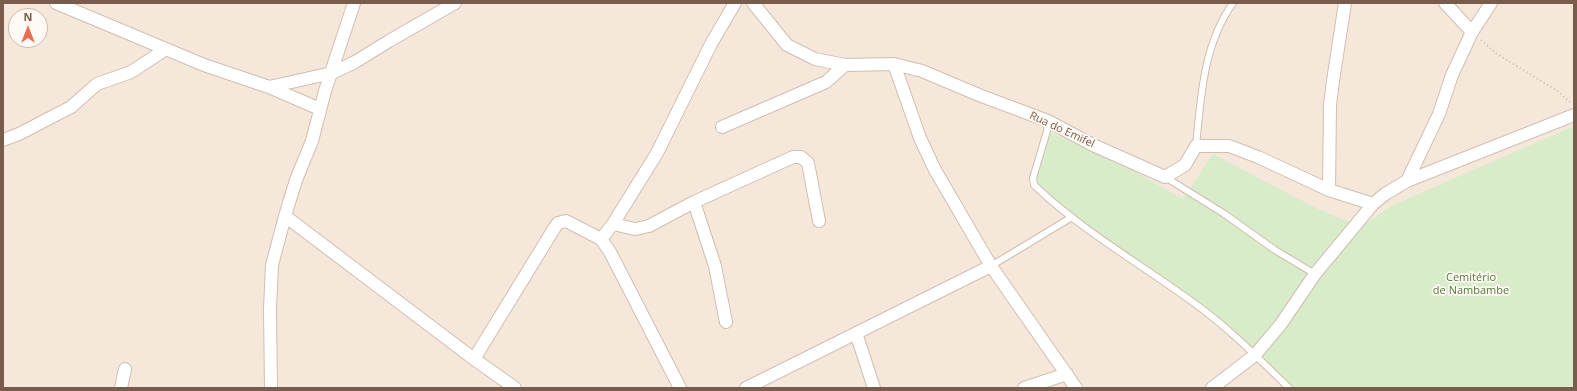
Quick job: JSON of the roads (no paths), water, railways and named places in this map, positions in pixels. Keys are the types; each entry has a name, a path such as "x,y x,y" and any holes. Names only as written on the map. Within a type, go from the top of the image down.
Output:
{"street":[{"path":"56,3 204,65 269,87 320,109"},
{"path":"271,388 270,309 272,265 296,180 312,141 320,109 354,3"},
{"path":"269,87 332,73 355,62 389,40 456,3"},
{"path":"601,239 613,224 657,153 711,44 734,3"},
{"name":"Rua do Emifel","path":"753,3 787,45 815,59 845,65 894,64 922,71 979,95 1048,121 1093,145 1165,177"},
{"path":"1329,190 1330,105 1346,3"},
{"path":"1445,3 1472,32"},
{"path":"1407,181 1436,120 1452,75 1472,32 1491,3"},
{"path":"3,140 19,134 70,107 97,84 131,72 166,49"},
{"path":"894,64 920,138 935,170 991,266 1076,388"},
{"path":"722,127 826,82 845,65"},
{"path":"1212,388 1255,355 1281,324 1315,274 1373,204 1385,194 1407,181 1574,115"},
{"path":"1165,177 1185,165 1196,146 1229,146 1258,157 1329,190 1373,204"},
{"path":"613,224 635,229 649,226 694,202 785,159 793,157 800,158 808,163 819,222"},
{"path":"694,202 715,266 726,322"},
{"path":"285,216 474,359 515,388"},
{"path":"474,359 558,223 566,221 601,239 610,252 680,388"},
{"path":"746,388 991,266"},
{"path":"856,333 874,388"},
{"path":"121,388 125,368"},
{"path":"1024,388 1067,374"}],"lane":[{"path":"1196,146 1203,78 1214,36 1225,14 1233,3"},
{"path":"1048,121 1047,131 1034,178 1034,185 1072,217 1195,303 1255,355 1289,388"},
{"path":"1165,177 1223,213 1275,250 1315,274"},
{"path":"991,266 1072,217"}],"park label":[{"name":"Cemitério de Nambambe","path":"1471,284"}]}
